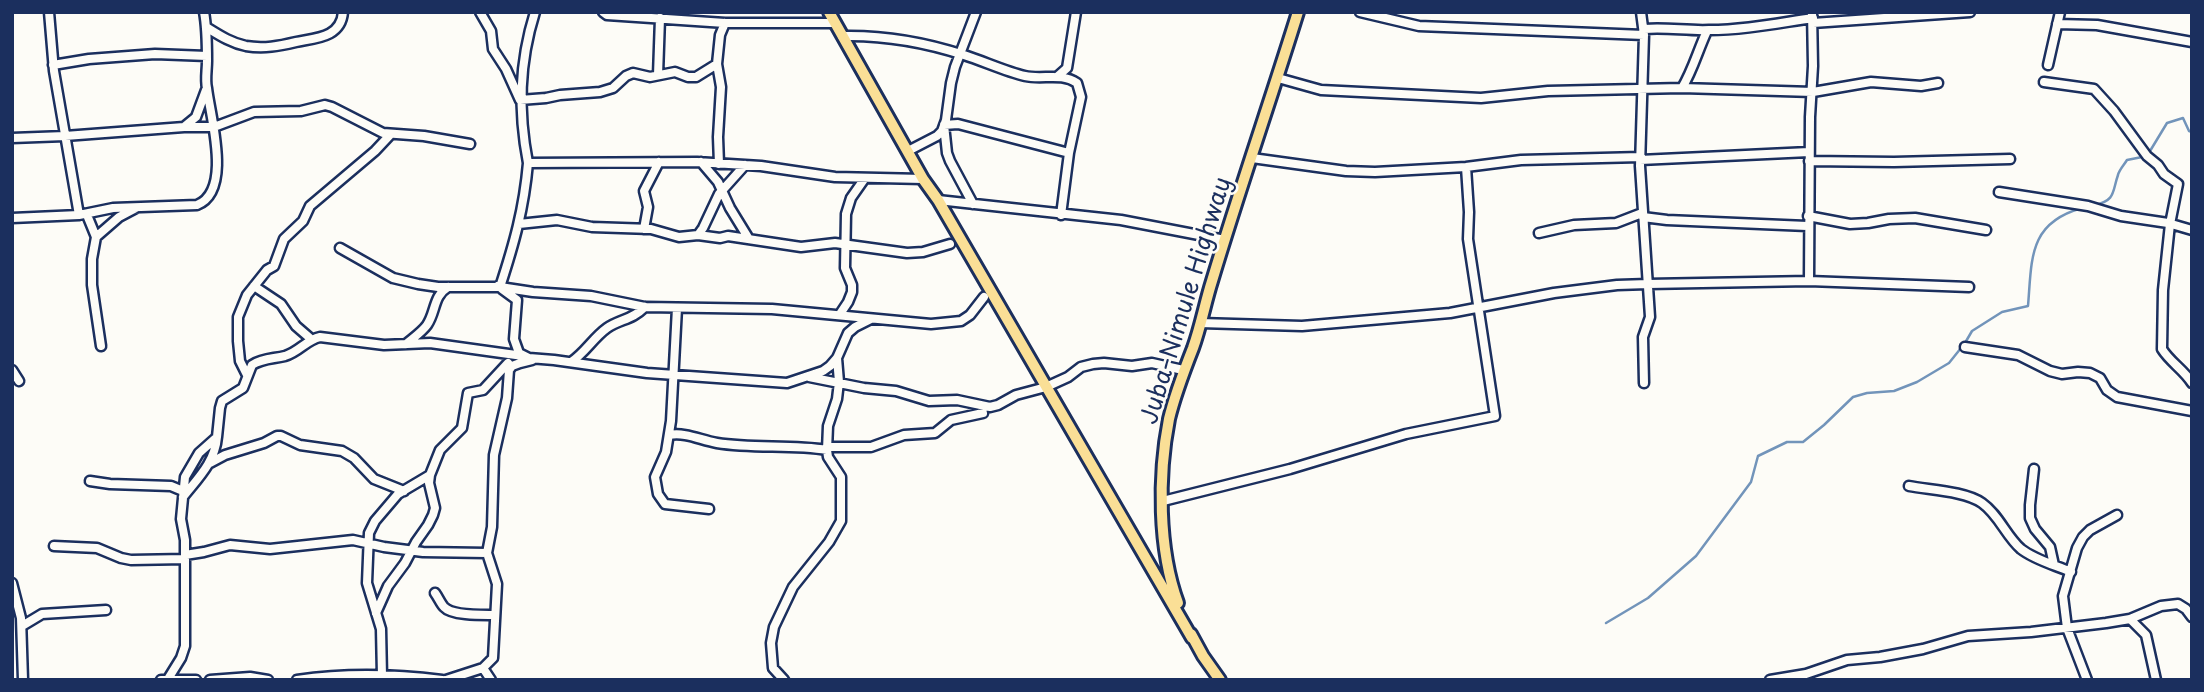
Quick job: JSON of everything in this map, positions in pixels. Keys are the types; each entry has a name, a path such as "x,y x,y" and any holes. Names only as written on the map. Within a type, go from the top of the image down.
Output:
{"main road":[{"path":"829,12 923,179 938,200 1192,638"},
{"name":"Juba–Nimule Highway","path":"1220,680 1192,638 1171,584 1164,547 1162,486 1169,420 1298,12"}],"street":[{"path":"48,12 53,65 65,136 83,215 96,237"},
{"path":"12,218 83,215 138,206 197,205 206,199 212,189 218,166 206,88 204,12"},
{"path":"206,27 245,46 281,47 299,41 314,41 325,36 341,22 343,12"},
{"path":"480,12 491,31 493,49 506,69 520,100"},
{"path":"499,286 524,200 528,163 520,100 528,38 535,12"},
{"path":"603,12 607,15 725,23 835,23"},
{"path":"973,204 947,153 944,125 950,83 976,12"},
{"path":"1058,76 1067,68 1076,12"},
{"path":"1360,12 1419,26 1644,32 1665,27 1707,31 1812,18 1970,12"},
{"path":"1642,12 1642,215 1650,317 1643,337 1644,383"},
{"path":"2048,65 2060,12"},
{"path":"658,75 660,18"},
{"path":"1809,281 1812,18"},
{"path":"719,163 721,87 717,64 720,36 725,23"},
{"path":"2057,24 2097,25 2192,42"},
{"path":"1682,88 1707,31"},
{"path":"842,36 889,37 937,46 1027,76 1058,76 1071,78 1077,83"},
{"path":"53,65 89,59 155,54 207,56"},
{"path":"1061,215 1069,153 1081,97 1070,57"},
{"path":"520,100 592,94 613,88 629,74 650,77 675,72 696,77 717,64"},
{"path":"1278,78 1321,90 1481,98 1548,91 1682,88 1813,92 1871,82 1921,86 1938,83"},
{"path":"2044,82 2094,89 2147,156 2178,184 2170,224 2163,290 2162,349 2166,357 2186,373 2192,383"},
{"path":"184,127 196,117 206,88"},
{"path":"12,138 214,127 254,112 301,111 325,105 390,135 424,136 470,144"},
{"path":"944,125 958,124 1069,153"},
{"path":"908,151 937,136 944,125"},
{"path":"247,375 239,355 238,317 241,306 254,286 274,266 284,239 303,221 310,206 390,135"},
{"path":"1252,158 1346,171 1375,172 1466,167 1521,160 1809,156 1894,162 2010,159"},
{"path":"644,229 648,207 644,191 659,162"},
{"path":"528,163 701,162 835,177 923,179"},
{"path":"701,162 710,171 750,239"},
{"path":"698,234 721,190 745,165"},
{"path":"1163,502 1290,469 1406,434 1495,416 1468,239 1466,167"},
{"path":"840,314 852,292 845,268 846,214 851,198 865,178"},
{"path":"1999,192 2088,206 2121,216 2192,230"},
{"path":"938,200 1121,220 1225,240"},
{"path":"101,346 92,285 92,259 96,237 119,217 138,206"},
{"path":"1539,233 1574,225 1616,223 1642,215 1667,220 1808,226"},
{"path":"1808,216 1850,224 1915,218 1986,230"},
{"path":"519,224 557,219 592,227 644,229 679,237 698,234 715,238 728,236 801,247 835,243 907,253 923,252 950,244"},
{"path":"340,248 393,278 418,284 448,287 499,286 533,292 591,296 645,307 772,309 930,324 961,321 970,316 984,297"},
{"path":"1200,323 1301,326 1450,313 1553,293 1648,284 1809,281 1969,287"},
{"path":"254,286 281,304 296,326 311,339"},
{"path":"297,680 325,676 382,676 444,680 483,668 493,658 497,584 487,552 492,527 494,454 508,398 508,363 518,305 517,300 499,286"},
{"path":"406,344 424,328 434,311 440,292 448,287"},
{"path":"518,305 533,292"},
{"path":"571,362 585,352 605,329 632,318 645,307"},
{"path":"677,308 669,435 666,452 655,477 656,485 661,501 669,506 709,509"},
{"path":"514,339 519,353 538,359 674,375 787,383 830,366 837,358 848,333 873,318"},
{"path":"183,494 210,463 216,451 222,401 243,388 252,365 285,356 311,339 320,337 384,345 430,343 512,366 538,359"},
{"path":"1965,347 2018,355 2062,374 2090,373 2099,378 2107,390 2117,397 2192,411"},
{"path":"376,614 388,586 428,525 435,508 429,483 430,475 440,450 462,428 468,393 483,390 508,363 523,356"},
{"path":"784,680 773,668 771,635 793,587 829,542 841,521 841,477 828,457 827,448 828,426 838,399 837,358"},
{"path":"807,376 864,388 895,391 929,401 957,400 990,407 1016,395 1046,387 1068,377 1081,366 1132,366 1152,363 1183,370"},
{"path":"12,370 19,381"},
{"path":"669,435 684,434 717,443 769,448 796,445 827,448 871,447 904,435 935,433 951,420 983,413"},
{"path":"210,463 225,454 281,436 296,444 342,451 354,458 374,479 404,491"},
{"path":"169,679 185,646 185,557 181,519 185,477 195,459 217,437"},
{"path":"2034,469 2029,505 2031,518 2035,529 2050,547 2054,565"},
{"path":"382,676 382,637 366,583 369,533 375,521 404,491 430,475"},
{"path":"90,481 120,485 171,486 183,494"},
{"path":"1909,486 1968,497 1982,503 2000,520 2021,549 2071,572"},
{"path":"2087,680 2067,628 2063,596 2077,548 2083,537 2117,515"},
{"path":"54,546 97,548 131,560 185,557 237,544 270,549 338,541 367,542 413,551 487,552"},
{"path":"12,583 22,626 23,680"},
{"path":"435,593 443,607 448,610 495,615"},
{"path":"2178,604 2192,617"},
{"path":"1770,680 1806,674 1847,660 1923,649 1968,636 2067,628 2130,618 2161,606 2192,604"},
{"path":"22,626 42,614 106,610"},
{"path":"2130,618 2146,635 2156,680"},
{"path":"483,668 491,680"},
{"path":"210,680 250,677 268,680"},
{"path":"161,680 196,680"}],"waterway":[{"path":"2095,205 2110,198 2127,160 2147,156 2167,123 2183,118 2192,132"},
{"path":"1606,623 1648,598 1696,556 1751,482 1758,456 1787,442 1803,442 1853,397 1894,391 1917,382 1949,363 1972,331 2002,312 2028,306 2033,258 2042,233 2051,223 2082,208"}]}
